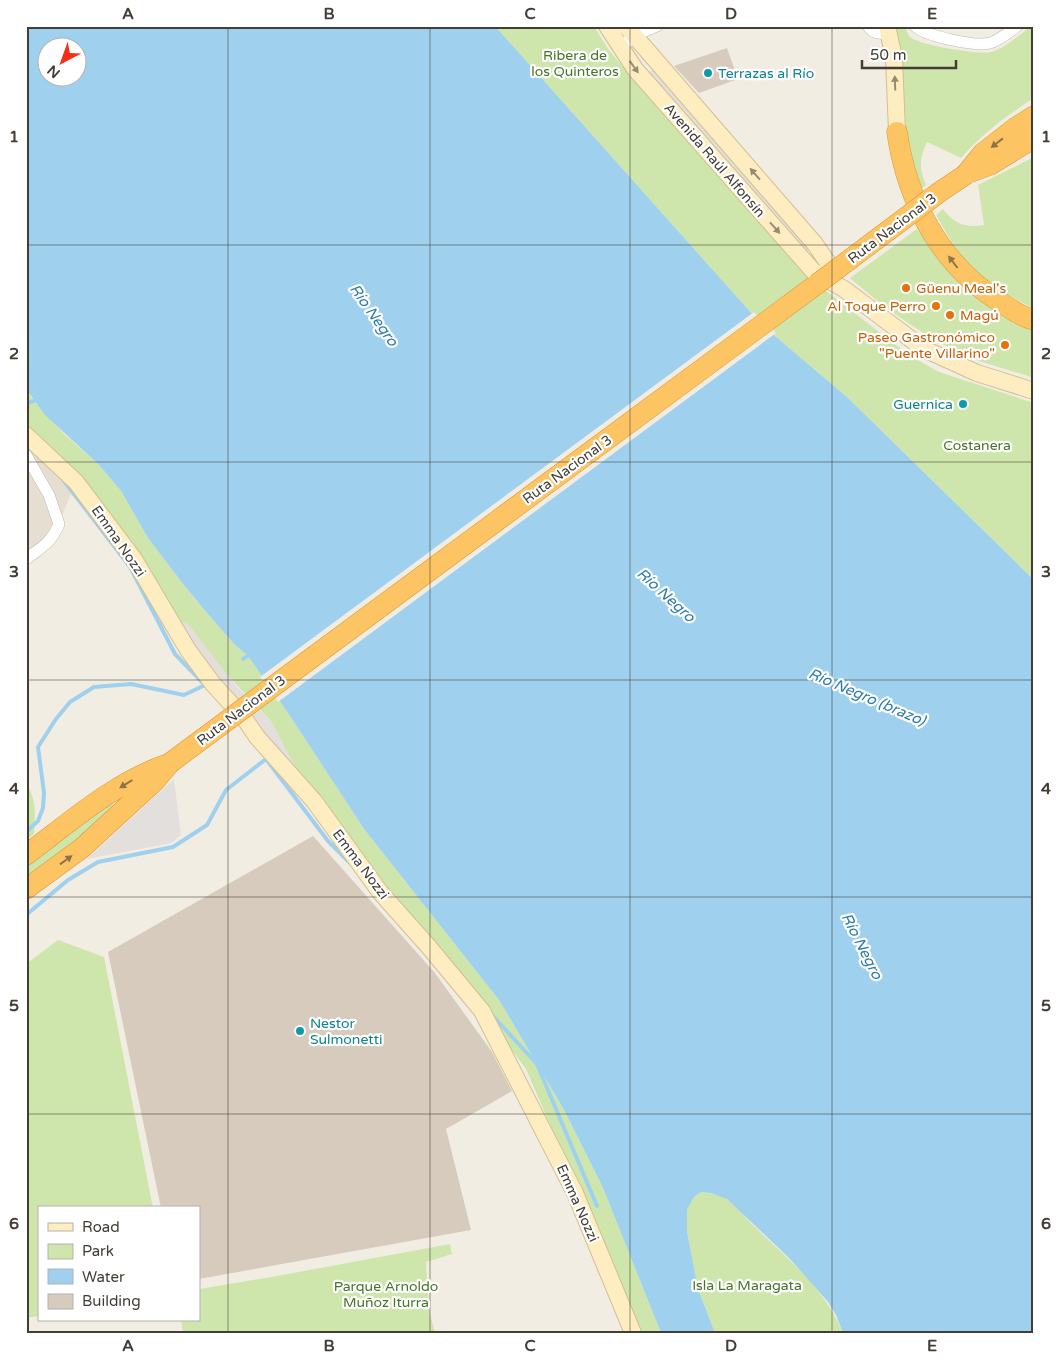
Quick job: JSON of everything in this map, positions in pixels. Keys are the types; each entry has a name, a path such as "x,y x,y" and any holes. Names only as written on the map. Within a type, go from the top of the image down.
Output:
{"highway":[{"name":"Ruta Nacional 3","path":"965,175 983,153 1034,116"},
{"path":"897,132 901,159 922,215 957,268 982,290 1007,307 1034,320"},
{"name":"Ruta Nacional 3","path":"170,763 941,191 965,175 990,165 1031,141"},
{"path":"26,855 118,788 146,771 170,763"},
{"path":"26,889 82,848 155,781 170,763"}],"street":[{"name":"Avenida Raúl Alfonsín","path":"606,26 647,83 814,272 835,283 924,349 976,373 1034,391"},
{"path":"621,48 629,31 657,26"},
{"path":"868,26 873,32 888,30 894,58 897,132"},
{"path":"915,27 931,35 980,44 991,43 1017,26"},
{"name":"Avenida Raúl Alfonsín","path":"629,31 815,244 830,266 835,283"},
{"name":"Emma Nozzi","path":"26,435 76,482 134,559 188,650 213,684 244,718 257,738 314,801 380,892 482,1011 575,1193 633,1333"},
{"path":"26,455 49,495 59,524 53,537 26,559"}],"shaded area":[{"path":"653,70 809,249 807,253 645,73"},
{"path":"26,435 76,482 53,537 26,559"},
{"path":"173,618 188,624 236,686 270,720 314,801 260,728 193,652"},
{"path":"174,779 181,835 171,843 87,859"}],"green space":[{"name":"Costanera","path":"495,26 594,26 608,49 635,82 817,284 909,355 939,372 1034,403 1034,580 847,397 762,325"},
{"path":"892,26 904,26 910,37 925,43 949,49 984,53 1001,48 1031,26 1034,26 1034,98 995,125 961,158 927,142 922,153 921,164 926,185 921,189 909,158"},
{"path":"1034,157 1034,309 998,289 974,270 958,252 936,215 943,209 961,224 972,226 984,225 978,185"},
{"path":"917,229 951,273 1034,328 1034,378 979,361 944,345 895,314 850,278"},
{"path":"26,389 34,401 64,434 99,465 121,491 148,538 183,584 235,645 248,656 364,829 499,1000 563,1108 603,1188 661,1333 640,1333 526,1069 436,948 314,801 270,720 173,618 80,477 26,426"},
{"path":"26,783 34,801 35,814 34,834 26,840"},
{"path":"111,803 115,807 111,814 26,876 26,865"},
{"path":"58,940 104,957 153,1206 38,1206 38,1316 26,1318 26,964"},
{"name":"Isla La Maragata","path":"701,1192 724,1197 805,1275 827,1303 843,1333 715,1333 698,1289 687,1231 687,1210 694,1197"},
{"name":"Parque Arnoldo Muñoz Iturra","path":"450,1244 452,1254 426,1262 429,1310 435,1333 183,1333 181,1322 200,1322 200,1289"}],"water":[{"path":"26,26 495,26 762,325 847,397 1034,580 1034,1333 843,1333 836,1315 828,1302 790,1259 727,1199 711,1193 701,1192 694,1197 687,1210 687,1231 698,1289 715,1333 661,1333 603,1188 563,1108 499,1000 364,829 248,656 235,645 183,584 148,538 121,491 99,465 45,415 26,389"}],"pier":[{"path":"754,312 776,333 278,702 260,677"}],"building":[{"name":"Terrazas al Río","path":"727,48 738,79 699,93 674,66"},
{"name":"Nestor Sulmonetti","path":"313,836 435,973 492,1052 512,1091 446,1129 471,1230 200,1279 200,1206 161,1206 108,952"}],"waterway":[{"path":"27,403 34,401"},
{"path":"64,481 130,567 175,654 202,682"},
{"path":"243,659 248,656"},
{"path":"26,832 38,821 43,808 44,793 38,747 56,719 70,702 94,687 131,684 184,695 205,685"},
{"path":"266,759 328,841 349,862"},
{"path":"26,915 68,880 98,862 173,847 207,825 226,790 266,759"},
{"path":"492,1015 537,1064 597,1206"}],"place":[{"name":"Terrazas al Río","path":"708,73"},
{"name":"Güenu Meal's","path":"906,288"},
{"name":"Al Toque Perro","path":"936,306"},
{"name":"Magú","path":"950,315"},
{"name":"Paseo Gastronómico \"Puente Villarino\"","path":"1005,345"},
{"name":"Guernica","path":"963,404"},
{"name":"Nestor Sulmonetti","path":"300,1031"}],"park label":[{"name":"Ribera de los Quinteros","path":"575,64"}],"water label":[{"name":"Río Negro","path":"374,315"},
{"name":"Río Negro","path":"666,595"},
{"name":"Río Negro (brazo)","path":"867,697"},
{"name":"Río Negro","path":"862,946"}]}
